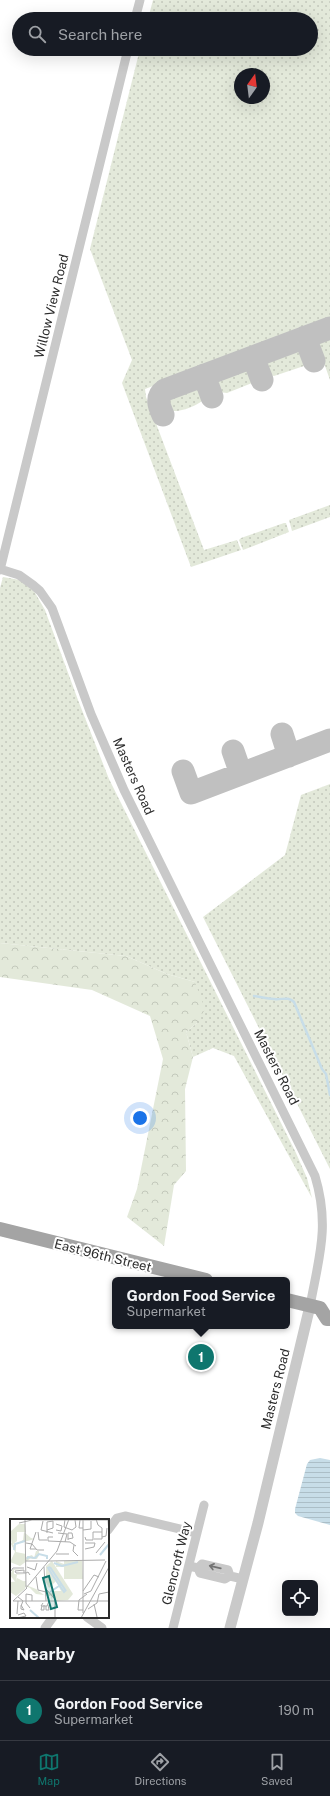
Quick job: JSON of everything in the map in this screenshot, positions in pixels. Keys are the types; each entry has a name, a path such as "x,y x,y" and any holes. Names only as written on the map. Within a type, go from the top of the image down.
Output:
{"main road":[{"name":"East 96th Street","path":"0,1229 194,1277"},
{"path":"290,1301 320,1306 327,1319 330,1319"}],"street":[{"path":"137,12 140,0"},
{"name":"Willow View Road","path":"0,569 126,56"},
{"name":"Masters Road","path":"0,569 11,571 26,579 40,591 52,608 91,714 124,790 315,1176 321,1202 323,1229 321,1248 320,1306 258,1523 230,1628"},
{"name":"Glencroft Way","path":"173,1628 193,1567 197,1532 204,1505"},
{"path":"109,1529 117,1518 126,1516 197,1532"},
{"path":"193,1567 200,1573 225,1579 230,1576 243,1579"},
{"path":"45,1628 52,1618"},
{"path":"88,1618 102,1628"}],"green space":[{"path":"153,0 330,0 330,320 145,389 146,397 204,550 237,540 241,550 191,567 122,383 132,360 90,249 138,56 318,56 318,12 150,12"},
{"path":"330,337 330,380 318,346 322,340"},
{"path":"298,349 302,351 305,359 304,366 274,376 268,374 265,367 266,361"},
{"path":"243,369 250,372 253,379 252,383 227,393 219,392 216,384 217,379"},
{"path":"194,388 201,389 204,399 183,410 170,410 167,403 170,396"},
{"path":"330,505 330,517 292,531 289,520"},
{"path":"286,523 289,532 243,550 239,540 241,538"},
{"path":"3,577 20,580 34,591 45,610 109,779 296,1153 307,1178 312,1198 234,1056 213,1048 193,1057 186,1032 197,1023 195,982 167,974 126,956 0,943 0,588"},
{"path":"330,784 330,1169 203,917 285,855 301,795"},
{"path":"0,943 126,956 167,974 195,982 205,1009 197,1023 186,1032 193,1057 185,1089 186,1171 174,1185 164,1246 127,1217 137,1189 163,1059 150,1016 92,990 0,977"}],"water":[{"path":"320,1458 330,1460 330,1525 298,1516 295,1513 307,1464 310,1460"}],"waterway":[{"path":"254,996 272,999 287,999 294,1002 322,1069 326,1074 330,1095"}],"taxiway":[{"path":"163,415 159,405 159,399 165,390 330,328"},
{"path":"305,337 314,361"},
{"path":"253,357 262,380"},
{"path":"204,375 212,397"},
{"path":"282,734 289,756"},
{"path":"183,771 191,793 330,740"},
{"path":"233,751 241,774"}],"place":[{"name":"Gordon Food Service","path":"201,1357"}]}
